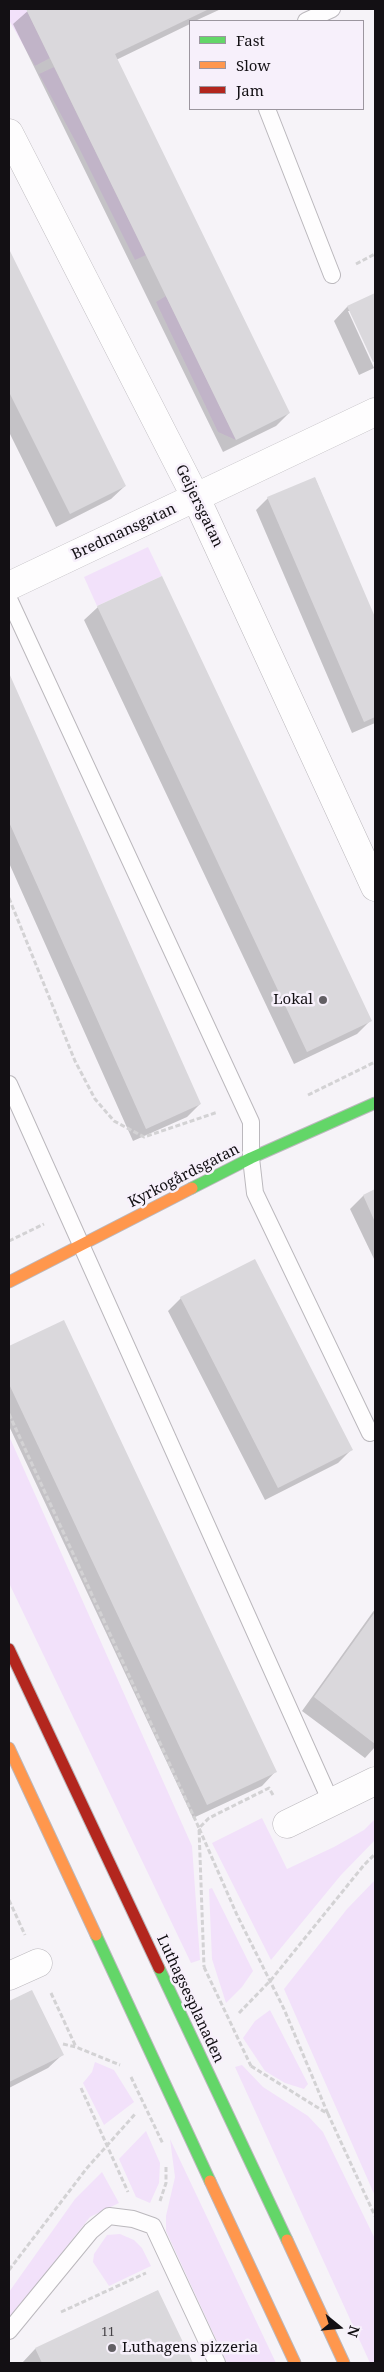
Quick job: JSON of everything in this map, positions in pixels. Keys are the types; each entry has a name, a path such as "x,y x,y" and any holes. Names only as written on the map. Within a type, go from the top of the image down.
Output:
{"main road":[{"name":"Kyrkogårdsgatan","path":"9,1282 251,1158 375,1103"},
{"name":"Luthagsesplanaden","path":"9,1649 344,2363"},
{"path":"9,1748 295,2363"}],"street":[{"name":"Geijersgatan","path":"9,133 196,498 375,888"},
{"name":"Bredmansgatan","path":"9,586 375,412"},
{"path":"287,1824 375,1780"},
{"path":"9,1976 38,1963"}],"lane":[{"path":"308,20 332,9"},
{"path":"267,110 332,275"},
{"path":"9,598 251,1122 251,1158 255,1193 370,1433"},
{"path":"9,1084 330,1802"},
{"path":"9,2331 91,2231 109,2216 133,2218 153,2226 217,2363"}],"path":[{"path":"9,898 75,1061 95,1099 114,1121 144,1137 227,1109"},
{"path":"9,1414 237,1915 271,1980 328,2114 375,2216"},
{"path":"198,1828 209,1818 269,1788 287,1824"},
{"path":"198,1828 204,1967 251,2066 328,2114"},
{"path":"239,2013 271,1980 364,1864 375,1854"},
{"path":"9,1900 76,2047"},
{"path":"63,2044 120,2064 131,2077 165,2151"},
{"path":"81,2088 130,2197"},
{"path":"9,2270 87,2168 136,2113"},
{"path":"153,2226 166,2183 166,2159"},
{"path":"56,2314 152,2270"}],"shaded area":[{"path":"9,9 26,9 50,58 35,66 9,20"},
{"path":"54,67 146,255 135,260 79,148 39,74"},
{"path":"166,296 236,440 218,432 156,302"},
{"path":"148,547 162,576 97,606 84,577"},
{"path":"9,1436 192,1846 200,1960 191,1963 9,1583"},
{"path":"262,1818 287,1869 334,1847 364,1830 375,1819 375,1840 341,1875 271,1960 212,1843"},
{"path":"375,1880 375,2196 284,1989 347,1909"},
{"path":"212,1888 253,1971 242,1987 226,2003 212,1959 209,1889"},
{"path":"270,2010 308,2084 304,2089 285,2083 265,2071 243,2038 255,2021"},
{"path":"95,2062 114,2070 134,2102 104,2125 83,2083 92,2072"},
{"path":"242,2065 263,2087 308,2116 323,2132 375,2239 375,2363 370,2363 235,2067"},
{"path":"146,2131 160,2163 159,2183 150,2203 136,2197 119,2159"},
{"path":"170,2139 276,2363 227,2363 166,2231 166,2216 175,2177"},
{"path":"102,2172 119,2203 90,2217 9,2320 9,2292 75,2199"},
{"path":"120,2234 134,2240 142,2248 151,2266 109,2286 93,2262 94,2254 107,2235"}],"building":[{"path":"26,9 209,9 115,54 290,413 236,440"},
{"path":"9,249 126,486 70,514 9,392"},
{"path":"375,293 375,361 373,362 347,306"},
{"path":"315,477 375,617 375,717 364,722 267,497"},
{"path":"162,576 372,1021 307,1052 97,606"},
{"path":"9,673 201,1104 146,1129 9,822"},
{"path":"375,1189 375,1222 363,1195"},
{"path":"255,1259 353,1450 278,1488 180,1297"},
{"path":"64,1320 277,1772 207,1805 9,1384 9,1346"},
{"path":"375,1612 375,1744 314,1697"},
{"path":"32,1990 64,2055 9,2082 9,2001"},
{"path":"158,2290 193,2363 42,2363 35,2348"}],"traffic: fast":[{"path":"192,1188 251,1158 375,1103"},
{"path":"96,1935 210,2181"},
{"path":"159,1968 287,2240"}],"traffic: slow":[{"path":"9,1282 192,1188"},
{"path":"9,1748 96,1935"},
{"path":"210,2181 295,2363"},
{"path":"287,2240 344,2363"}],"traffic: jam":[{"path":"9,1649 159,1968"}],"place":[{"name":"Lokal","path":"323,1000"},
{"name":"Luthagens pizzeria","path":"112,2348"}]}
